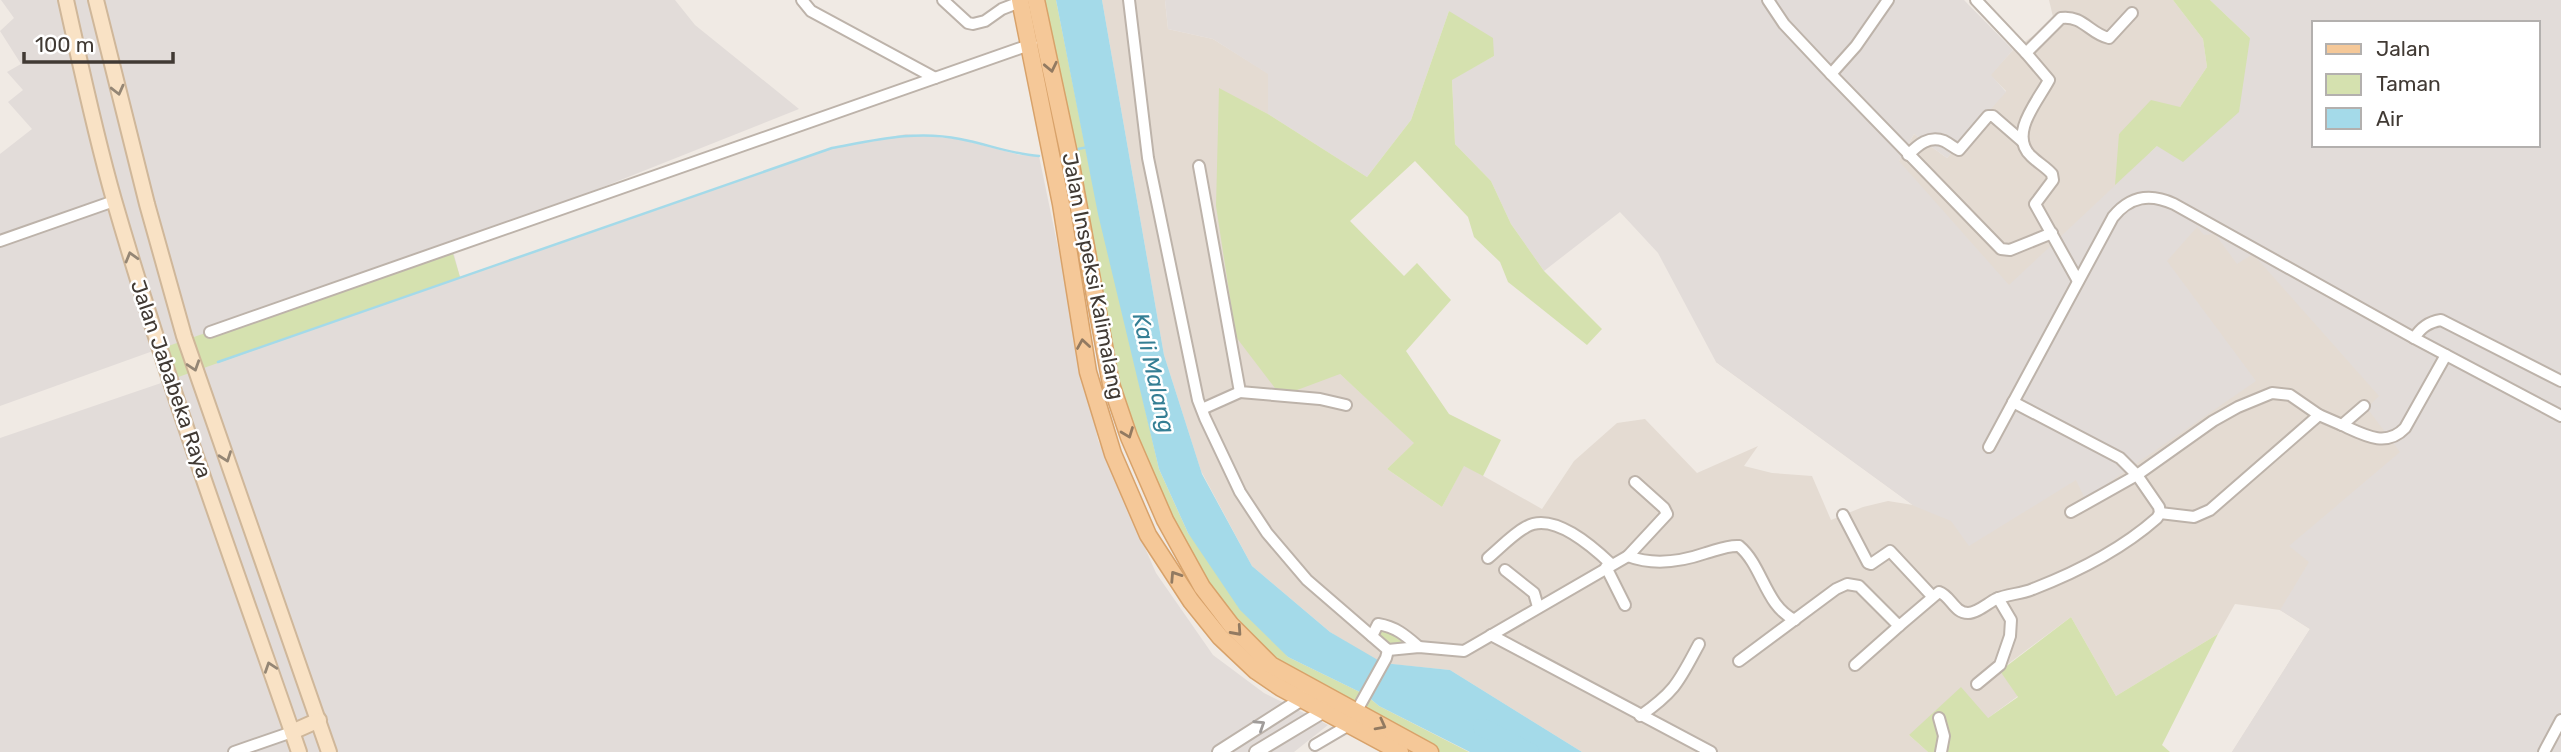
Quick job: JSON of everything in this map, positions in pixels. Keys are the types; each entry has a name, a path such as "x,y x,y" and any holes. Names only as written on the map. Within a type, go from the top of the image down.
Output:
{"main road":[{"name":"Jalan Jababeka Raya","path":"66,0 114,201 158,346 299,752"},
{"name":"Jalan Jababeka Raya","path":"96,0 153,229 185,338 329,752"},
{"name":"Jalan Inspeksi Kalimalang","path":"1025,1 1070,159 1102,339 1129,437 1165,520 1202,587 1243,638 1284,682"},
{"name":"Jalan Inspeksi Kalimalang","path":"1037,42 1088,372 1113,454 1148,535 1191,601 1238,656 1262,676 1284,682 1353,719 1430,752"},
{"path":"1098,408 1118,403"},
{"name":"Jalan Inspeksi Kalimalang","path":"1353,719 1400,752"},
{"path":"292,732 319,720"}],"street":[{"path":"802,0 811,11 935,78"},
{"path":"943,0 968,23 973,24 985,21 1002,9 1025,1"},
{"path":"1129,0 1148,158 1202,409 1240,492 1267,533 1307,580 1372,636 1386,655"},
{"path":"1768,0 1784,24 2001,249 2010,250 2052,233"},
{"path":"1831,74 1856,46 1888,0"},
{"path":"1976,0 2049,80 2026,122 2023,142"},
{"path":"2026,53 2061,18 2078,19 2099,35 2109,38 2132,13"},
{"path":"210,332 1037,42"},
{"path":"1908,155 1928,140 1943,141 1959,150 1988,116 1993,116 2023,142 2030,155 2052,174 2053,180 2035,204 2078,281"},
{"path":"1199,166 1240,392"},
{"path":"1989,447 2113,217 2132,200 2144,197 2160,198 2561,416"},
{"path":"0,241 114,201"},
{"path":"2414,338 2423,327 2432,321 2441,320 2561,381"},
{"path":"2071,512 2137,475 2213,421 2272,393 2290,396 2319,415 2342,425 2380,439 2391,439 2405,428 2446,355"},
{"path":"1202,409 1240,392 1320,399 1346,405"},
{"path":"1855,665 1939,592 1943,593 1955,608 1971,613 1998,598 2036,588 2122,546 2158,518 2159,507 2137,475 2120,458 2013,402"},
{"path":"2342,425 2364,406"},
{"path":"2160,513 2194,517 2210,510 2319,415"},
{"path":"1315,745 1353,719 1386,655 1419,647 1464,651 1628,556 1667,514 1664,508 1634,482"},
{"path":"1843,515 1868,563 1871,564 1890,551 1932,596"},
{"path":"1488,558 1526,527 1543,523 1575,535 1592,546 1609,566 1625,605"},
{"path":"1628,556 1654,563 1666,563 1739,546 1746,553 1779,609 1795,620"},
{"path":"1505,570 1534,593 1538,607"},
{"path":"1739,661 1836,589 1852,584 1858,586 1899,626"},
{"path":"1977,684 2000,665 2010,636 2011,620 1998,598"},
{"path":"1372,636 1378,624 1391,626 1419,647"},
{"path":"1491,635 1711,752"},
{"path":"1640,716 1666,698 1677,685 1699,644"},
{"path":"1219,752 1305,693"},
{"path":"1256,752 1327,705"},
{"path":"1939,718 1944,736 1941,752"},
{"path":"2544,752 2561,720"},
{"path":"234,752 292,732"}],"shaded area":[{"path":"1,0 675,0 695,25 799,109 452,247 460,277 833,148 906,134 959,139 1020,155 1039,156 1098,440 1156,573 1213,655 1264,693 1328,725 1294,752 0,752 0,438 167,381 153,351 0,406 0,154 32,129 8,102 23,90 7,72 21,64 0,31 14,18"},
{"path":"1102,0 1165,0 1168,29 1213,39 1269,74 1268,114 1219,89 1340,374 1415,443 1387,469 1442,507 1464,465 1542,509 1574,461 1617,423 1645,419 1697,473 1758,446 1744,466 1772,473 1812,476 1831,520 1863,507 1888,501 1913,505 1716,362 1899,161 1914,134 1947,158 2006,91 1990,75 2013,50 2054,21 2049,0 2173,0 2203,39 2207,67 2180,107 2119,134 2410,307 2561,752 2232,752 2310,629 2280,610 2235,604 2218,634 2116,696 2071,617 2000,670 2018,696 1988,718 1909,735 1928,752 1582,752 1450,670 1380,663 1330,632 1252,566 1201,471 1164,355"},
{"path":"1165,0 1964,0 2013,50 1991,75 2006,92 1947,158 1914,134 1899,161 2009,285 2157,146 2250,38 2210,0 2561,0 2561,752 2232,752 2310,629 2280,610 2309,562 2289,546 2400,452 2367,408 2379,396 2253,254 2237,264 2215,234 2204,235 2197,227 2167,261 2256,381 2085,499 2076,480 1969,546 1951,521 1914,506 1716,362 1658,253 1620,212 1544,271 1511,224 1491,181 1455,144 1452,79 1494,56 1449,11 1411,120 1367,177 1268,114 1268,74 1213,39 1168,29"}],"green space":[{"path":"1036,0 1056,0 1091,175 1159,469 1188,533 1288,657 1366,695 1379,706 1469,752 1430,752 1280,671 1202,587 1129,437"},
{"path":"2173,0 2210,0 2250,38 2239,112 2183,162 2157,146 2115,185 2119,134 2151,100 2180,107 2207,67 2203,39"},
{"path":"1449,11 1493,38 1494,56 1452,80 1455,144 1491,181 1511,224 1544,271 1602,329 1587,345 1508,282 1500,262 1474,237 1468,217 1415,161 1350,221 1404,276 1417,263 1451,300 1406,351 1449,414 1501,440 1483,476 1464,466 1442,507 1387,469 1414,443 1340,374 1281,396 1236,337 1216,206 1219,88 1268,114 1367,177 1411,120"},
{"path":"451,247 460,277 167,381 154,351"},
{"path":"2071,617 2116,696 2218,634 2162,745 2170,752 1928,752 1909,735 1961,687 1988,718 2018,697 2000,671"},
{"path":"1378,624 1419,647 1388,650 1372,636"}],"water":[{"path":"1056,0 1102,0 1164,355 1202,474 1252,566 1330,632 1383,663 1450,670 1582,752 1470,752 1379,706 1366,695 1288,657 1240,610 1188,533 1159,469 1098,214"}],"waterway":[{"path":"218,362 832,148 896,137 928,135 1039,156"},
{"path":"1078,149 1088,147"},
{"name":"Kali Malang","path":"1482,727 1530,752"}]}
